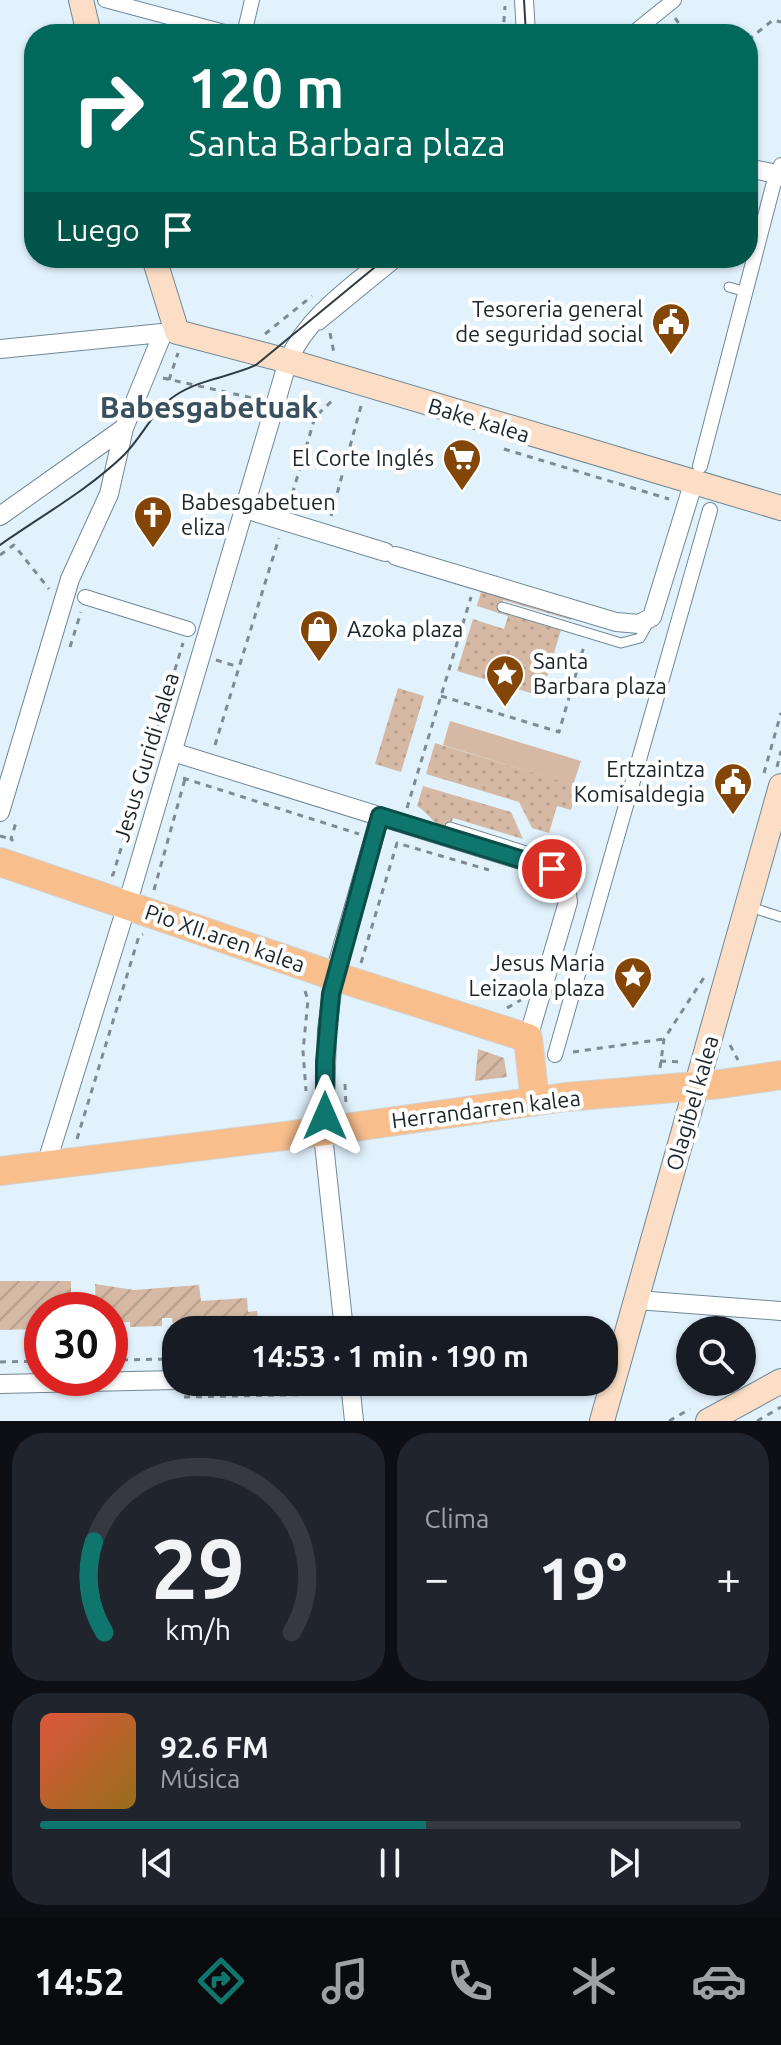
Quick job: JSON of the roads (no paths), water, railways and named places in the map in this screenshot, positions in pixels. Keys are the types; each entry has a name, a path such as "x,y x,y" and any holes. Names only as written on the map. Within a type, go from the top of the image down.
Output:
{"main road":[{"path":"81,0 87,24"},
{"path":"156,268 170,332"},
{"name":"Bake kalea","path":"170,332 288,361 696,475 781,508"},
{"name":"Olagibel kalea","path":"618,1353 637,1300 748,906 771,785"},
{"name":"Pio XII.aren kalea","path":"7,856 139,909 528,1038"},
{"path":"528,1038 535,1101"},
{"name":"Herrandarren kalea","path":"0,1171 325,1131 535,1101 781,1075"},
{"path":"708,1421 781,1381"},
{"name":"Olagibel kalea","path":"602,1421 606,1396"}],"street":[{"path":"105,0 195,24"},
{"path":"246,24 252,0"},
{"path":"524,0 525,24"},
{"path":"644,24 674,0"},
{"path":"758,169 780,171 758,249"},
{"name":"Jesus Guridi kalea","path":"46,1165 139,909 173,752 288,361 317,315 374,268"},
{"path":"245,509 616,622 639,624 652,617 696,475 753,268"},
{"path":"0,349 170,332"},
{"path":"0,812 70,579 109,494 124,428 170,332"},
{"path":"0,516 124,428"},
{"path":"555,1055 710,510"},
{"path":"85,597 188,629"},
{"path":"173,752 559,872 566,885 568,902 528,1038"},
{"path":"343,1316 325,1131 327,1030 333,975 380,816"},
{"path":"637,1300 781,1311"},
{"path":"0,1384 162,1380"},
{"path":"351,1396 354,1421"}],"lane":[{"path":"303,334 322,324 390,268"},
{"path":"729,287 746,292"},
{"path":"502,607 621,643 635,641 645,632 652,617"},
{"path":"450,827 536,854 552,869"},
{"path":"748,906 781,917"}],"tram line":[{"path":"524,0 525,24"},
{"path":"0,545 110,468 131,448 161,408 176,395 195,385 256,365 374,268"}],"place":[{"name":"Tesoreria general de seguridad social","path":"671,356"},
{"name":"El Corte Inglés","path":"462,492"},
{"name":"Babesgabetuen eliza","path":"153,549"},
{"name":"Azoka plaza","path":"319,663"},
{"name":"Santa Barbara plaza","path":"505,708"},
{"name":"Ertzaintza Komisaldegia","path":"733,816"},
{"name":"Jesus Maria Leizaola plaza","path":"633,1010"}],"district":[{"name":"Babesgabetuak","path":"209,408"}]}
